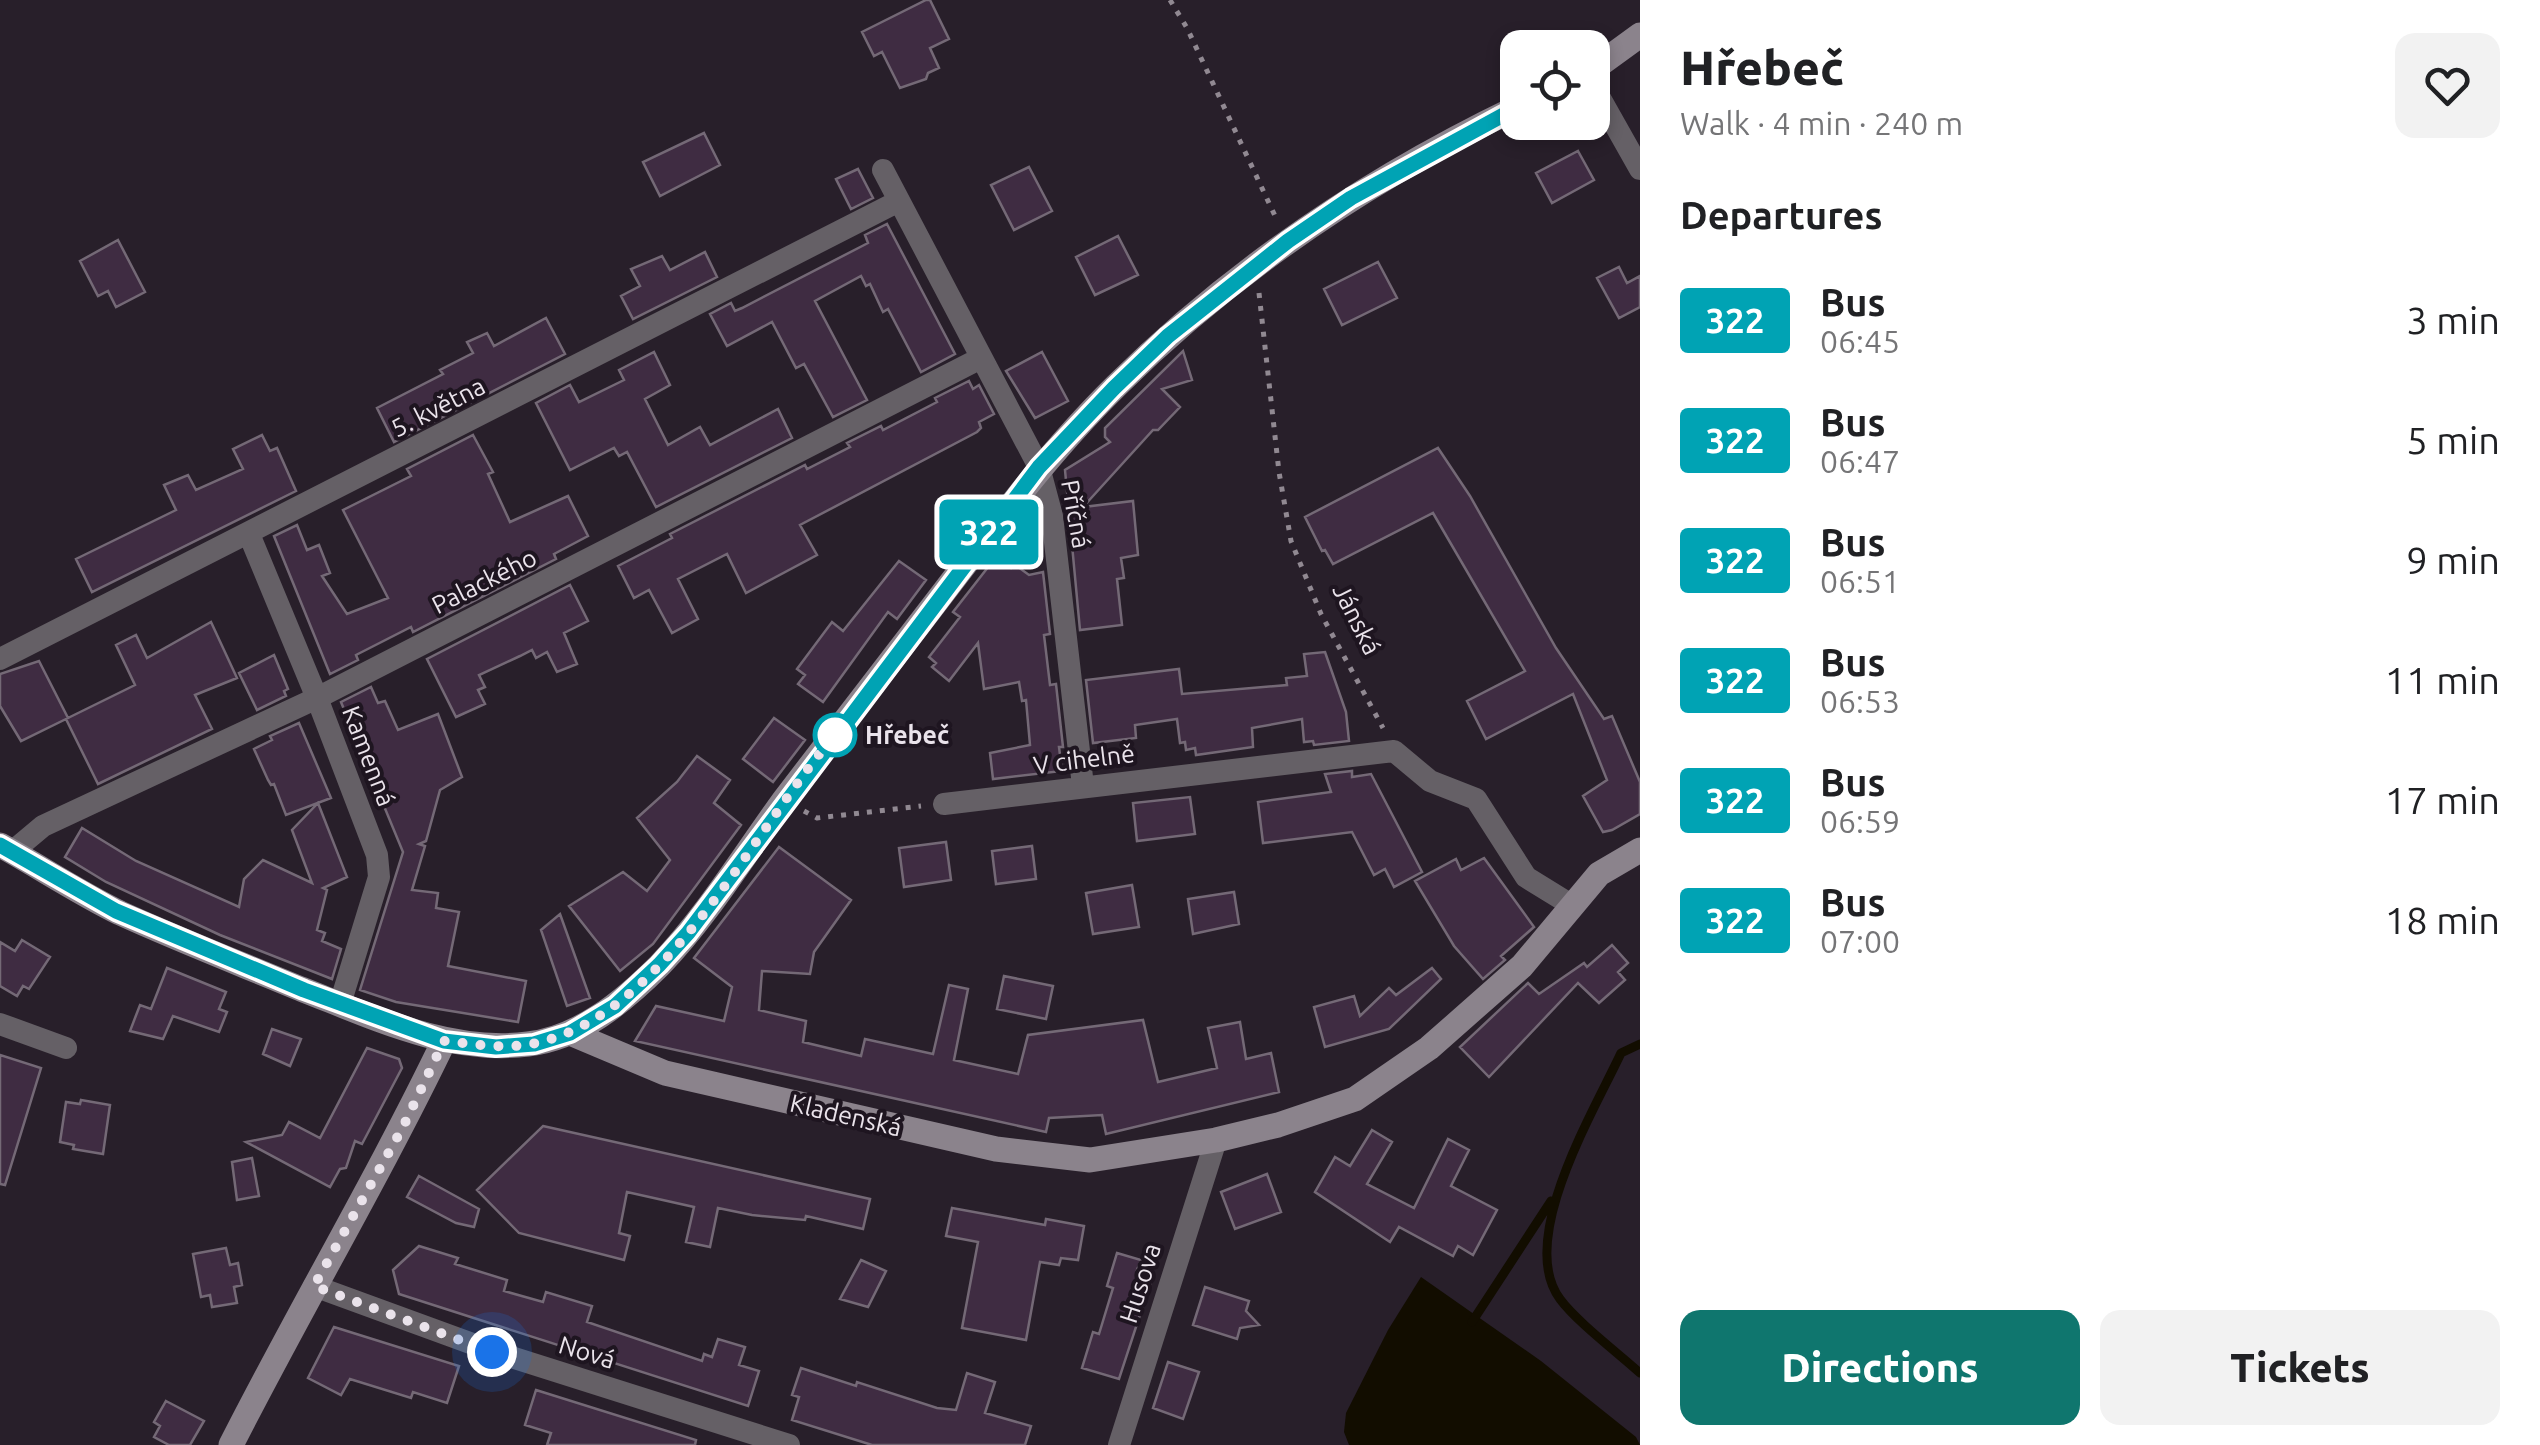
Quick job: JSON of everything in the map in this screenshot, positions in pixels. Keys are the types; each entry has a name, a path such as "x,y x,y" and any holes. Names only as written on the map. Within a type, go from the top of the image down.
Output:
{"street":[{"path":"1610,57 1640,35"},
{"path":"1610,116 1640,169"},
{"path":"6,849 116,911 340,1004 444,1041 496,1047 534,1044 570,1033 615,1006 688,933 1039,467 1168,336 1256,265 1351,198 1500,117"},
{"name":"Příčná","path":"883,170 1039,467 1052,516 1083,786"},
{"name":"5. května","path":"0,659 899,201"},
{"name":"Palackého","path":"6,849 43,826 317,698 981,358"},
{"name":"Kamenná","path":"249,534 376,855 379,878 340,1004"},
{"path":"1394,750 1430,782 1476,799 1526,876 1573,906"},
{"name":"V cihelně","path":"944,804 1394,750"},
{"name":"Kladenská","path":"570,1033 665,1073 996,1149 1090,1160 1216,1140 1278,1125 1356,1098 1429,1048 1509,978 1600,874 1640,850"},
{"path":"0,1024 66,1048"},
{"path":"231,1445 403,1127 444,1041"},
{"name":"Husova","path":"1120,1445 1216,1140"},
{"name":"Nová","path":"314,1286 492,1352 790,1445"}],"path":[{"path":"1170,0 1288,241"},
{"name":"Jánská","path":"1256,265 1278,472 1291,542 1322,614 1394,750"},
{"path":"784,802 818,818 944,804"}],"shaded area":[{"path":"1421,1277 1541,1361 1636,1437 1640,1445 1349,1445 1344,1432 1346,1413 1388,1330"}],"building":[{"path":"930,0 949,39 930,48 939,68 928,73 926,79 900,88 882,52 874,56 862,32"},
{"path":"704,133 720,165 660,196 643,162"},
{"path":"1578,151 1594,180 1552,203 1536,173"},
{"path":"1029,167 1052,211 1014,230 991,185"},
{"path":"858,169 873,198 851,209 836,179"},
{"path":"887,224 955,354 921,372 888,309 883,312 870,284 866,286 861,276 815,301 867,400 833,417 804,364 796,368 772,322 727,346 710,314 731,303 735,311 742,308 868,243 865,235"},
{"path":"1118,236 1138,275 1095,295 1076,257"},
{"path":"118,240 145,292 116,307 108,291 98,296 80,261"},
{"path":"705,252 717,277 633,319 621,296 640,286 631,269 662,256 670,270"},
{"path":"1378,262 1397,298 1342,325 1324,289"},
{"path":"1619,267 1627,283 1640,276 1640,307 1619,318 1597,278"},
{"path":"546,318 565,354 394,442 377,408 443,374 440,370 473,353 467,342 487,333 494,346"},
{"path":"1183,351 1192,380 1162,389 1180,407 1158,430 1153,430 1083,507 1133,501 1138,555 1121,558 1124,578 1117,579 1122,625 1080,630 1065,470 1110,442 1105,437 1105,428"},
{"path":"654,352 670,385 645,399 668,445 700,427 710,445 778,409 792,438 656,507 627,452 619,456 614,448 570,470 536,403 570,385 579,402 624,380 619,370"},
{"path":"1042,352 1068,401 1035,418 1006,371"},
{"path":"969,381 973,389 979,385 994,414 979,422 981,428 977,432 800,525 817,555 746,593 727,554 678,579 698,619 672,633 649,590 634,598 618,566 672,538 670,534 805,465 807,469 850,447 847,443 881,426 883,430"},
{"path":"262,435 270,451 277,448 296,491 92,592 76,559 176,510 164,485 188,475 196,490 243,469 233,449"},
{"path":"473,435 493,472 488,474 510,522 568,496 588,536 554,554 556,559 413,632 411,627 356,655 358,660 330,674 274,536 297,525 307,550 319,545 330,573 322,576 347,614 388,598 343,510 411,476 407,469"},
{"path":"1438,448 1470,496 1556,648 1604,719 1612,716 1640,782 1640,814 1612,830 1603,832 1583,796 1607,780 1573,694 1486,739 1467,701 1525,671 1433,513 1333,564 1305,517"},
{"path":"996,557 1029,575 1043,572 1050,634 1044,635 1050,685 1056,684 1062,771 993,779 990,753 1030,745 1026,700 1022,701 1019,682 984,689 978,643 949,681 932,667 936,663 929,657 960,617 953,612"},
{"path":"899,561 926,580 897,619 888,612 823,702 798,684 805,675 797,669 832,622 843,631"},
{"path":"570,585 588,621 564,633 577,664 557,672 547,652 536,658 532,650 479,675 485,687 478,690 485,704 456,717 427,659"},
{"path":"211,622 237,678 195,695 212,729 98,784 66,719 135,685 116,645 136,635 147,658"},
{"path":"1325,652 1346,712 1349,741 1314,745 1313,741 1304,742 1302,719 1252,728 1253,747 1196,755 1195,748 1186,750 1185,742 1180,743 1177,719 1135,725 1136,738 1093,743 1086,680 1179,669 1182,694 1287,685 1286,678 1307,676 1304,654"},
{"path":"274,655 288,689 284,691 286,696 257,710 239,673"},
{"path":"39,661 68,718 21,741 0,706 0,674"},
{"path":"371,687 378,703 385,701 398,730 438,714 462,777 440,790 426,841 419,844 425,846 412,890 438,893 436,908 459,912 448,966 526,981 518,1022 396,1002 360,990 403,852 341,702"},
{"path":"774,718 805,740 773,782 743,759"},
{"path":"299,723 331,798 286,815 254,749 272,740 270,736"},
{"path":"697,756 730,780 714,803 741,825 653,944 620,971 569,906 623,872 647,891 670,860 637,818 677,782"},
{"path":"1352,771 1352,777 1371,774 1422,872 1394,887 1385,869 1374,875 1352,832 1263,843 1258,802 1331,792 1325,774"},
{"path":"1190,797 1195,834 1137,841 1133,803"},
{"path":"318,803 347,877 323,888 327,890 317,930 325,933 322,941 341,949 332,979 220,935 106,882 65,857 82,828 136,861 239,907 244,879 263,860 312,883 292,830"},
{"path":"946,842 951,880 904,887 899,848"},
{"path":"1032,846 1036,879 996,884 992,851"},
{"path":"779,847 851,900 814,952 810,974 762,971 759,1010 806,1021 803,1042 861,1056 865,1039 933,1054 949,985 968,989 954,1060 1018,1074 1028,1035 1143,1020 1158,1082 1217,1068 1208,1028 1240,1022 1246,1059 1271,1053 1279,1092 1106,1134 1102,1115 1049,1118 1046,1132 635,1041 656,1006 724,1021 732,987 694,958"},
{"path":"1484,858 1534,927 1501,956 1505,960 1483,979 1454,946 1415,881 1456,859 1461,870"},
{"path":"1132,885 1139,927 1093,934 1086,893"},
{"path":"1234,892 1239,924 1193,934 1188,899"},
{"path":"560,914 590,998 567,1006 541,930"},
{"path":"22,940 50,957 29,989 23,986 17,996 0,986 0,942 15,951"},
{"path":"1612,945 1628,963 1618,972 1625,980 1599,1003 1578,983 1489,1077 1460,1047 1528,983 1539,994 1584,963 1587,967"},
{"path":"167,968 226,992 219,1009 227,1012 219,1032 173,1016 163,1039 130,1031 140,1005 151,1009"},
{"path":"1432,968 1441,979 1389,1029 1325,1047 1314,1007 1354,996 1360,1016 1389,988 1396,995"},
{"path":"1004,976 1053,986 1046,1019 997,1009"},
{"path":"272,1029 301,1039 290,1066 263,1054"},
{"path":"367,1048 399,1059 402,1068 362,1144 355,1141 346,1168 340,1169 330,1187 246,1142 282,1135 289,1122 320,1138"},
{"path":"0,1055 41,1068 5,1185 0,1184"},
{"path":"81,1100 110,1105 103,1154 73,1149 74,1145 60,1142 66,1102 80,1104"},
{"path":"543,1126 870,1199 863,1229 806,1216 805,1220 718,1208 710,1247 686,1242 694,1207 627,1192 619,1233 630,1236 624,1260 519,1233 477,1190"},
{"path":"1372,1130 1392,1142 1367,1184 1414,1208 1448,1139 1469,1150 1451,1186 1497,1210 1473,1255 1458,1246 1453,1256 1399,1227 1390,1242 1315,1192 1335,1157 1350,1166"},
{"path":"252,1158 259,1196 237,1200 232,1162"},
{"path":"1267,1174 1281,1212 1235,1229 1221,1192"},
{"path":"419,1176 479,1209 474,1227 456,1223 407,1197"},
{"path":"952,1208 1045,1225 1046,1219 1084,1226 1078,1260 1061,1258 1059,1265 1040,1262 1026,1340 962,1328 978,1242 946,1236"},
{"path":"419,1246 458,1258 455,1264 507,1280 504,1291 543,1302 546,1292 592,1306 587,1322 702,1361 704,1354 712,1357 718,1339 745,1347 739,1365 759,1371 748,1406 399,1294 393,1270"},
{"path":"226,1248 230,1265 238,1263 242,1285 234,1287 237,1303 212,1307 210,1295 201,1297 193,1254"},
{"path":"1117,1253 1141,1260 1137,1270 1153,1275 1119,1379 1082,1368 1093,1332 1099,1334 1113,1288 1107,1286"},
{"path":"861,1260 886,1271 868,1307 840,1299"},
{"path":"1205,1287 1249,1301 1246,1311 1259,1325 1240,1328 1237,1339 1193,1325"},
{"path":"334,1327 459,1366 447,1403 413,1392 411,1398 350,1379 341,1395 308,1378"},
{"path":"1168,1362 1199,1372 1183,1419 1153,1408"},
{"path":"801,1368 937,1408 956,1410 967,1373 995,1382 985,1413 1031,1426 1025,1445 872,1445 792,1420 799,1397 792,1395"},
{"path":"536,1390 696,1440 695,1445 547,1445 551,1433 525,1425"},
{"path":"166,1401 204,1421 190,1445 169,1445 154,1437 160,1426 154,1422"}],"waterway":[{"path":"1640,1044 1621,1053 1578,1141 1553,1211 1547,1244 1549,1274 1560,1299 1640,1373"},
{"path":"1472,1322 1551,1201"}],"bus line":[{"name":"322","path":"0,845 116,911 304,990 444,1041 496,1047 534,1044 570,1033 615,1006 688,933 1039,467 1114,388 1168,336 1288,241 1351,198 1500,116"}],"place":[{"name":"Hřebeč","path":"835,735"}],"route":[{"path":"492,1352 314,1286 403,1127 444,1041 496,1047 534,1044 570,1033 615,1006 688,933 835,735"}]}
